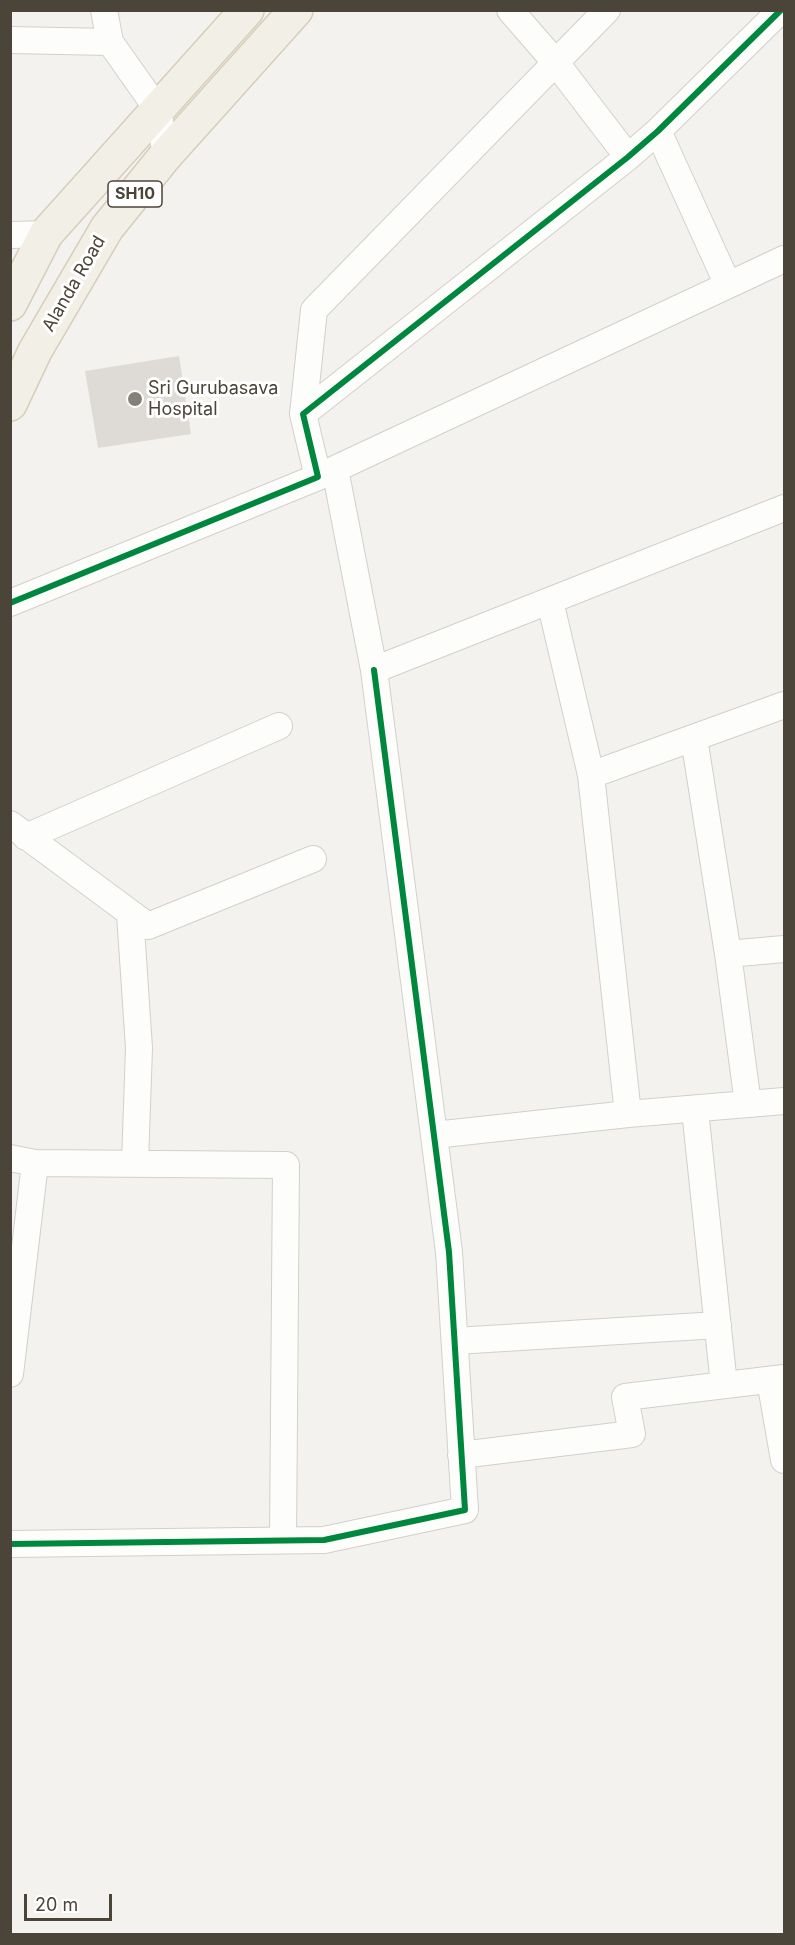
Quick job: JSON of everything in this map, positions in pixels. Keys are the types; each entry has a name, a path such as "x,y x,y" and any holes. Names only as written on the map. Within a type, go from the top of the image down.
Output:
{"main road":[{"name":"SH10","path":"10,303 46,234 247,10"},
{"name":"Alanda Road","path":"10,404 35,351 107,228 166,155 296,10"}],"street":[{"path":"104,10 110,42 158,110 166,155"},
{"path":"510,10 556,63 628,157"},
{"path":"10,1544 324,1540 465,1510 449,1252 374,670 327,473 303,414 314,310 607,10"},
{"path":"303,414 628,157 658,131 781,10"},
{"path":"10,40 110,42"},
{"path":"658,131 728,285"},
{"path":"10,235 46,234"},
{"path":"10,603 327,473 784,259"},
{"path":"374,670 784,508"},
{"path":"549,601 591,775 628,1114"},
{"path":"591,775 784,705"},
{"path":"18,831 279,726"},
{"path":"694,738 728,954 748,1104"},
{"path":"18,831 148,926 313,859"},
{"path":"130,914 139,1048 135,1163"},
{"path":"728,954 784,949"},
{"path":"434,1135 628,1114 784,1101"},
{"path":"695,1110 724,1385"},
{"path":"10,1374 23,1160 286,1165 283,1540"},
{"path":"455,1341 718,1325"},
{"path":"461,1455 632,1434 625,1397 777,1379 784,1460"}],"building":[{"path":"179,356 191,434 98,448 85,371"}],"cycle path":[{"path":"10,603 318,477 303,414 628,157 658,131 781,10"},
{"path":"10,1544 324,1540 465,1510 449,1252 374,670"}],"place":[{"name":"Sri Gurubasava Hospital","path":"135,399"}]}
